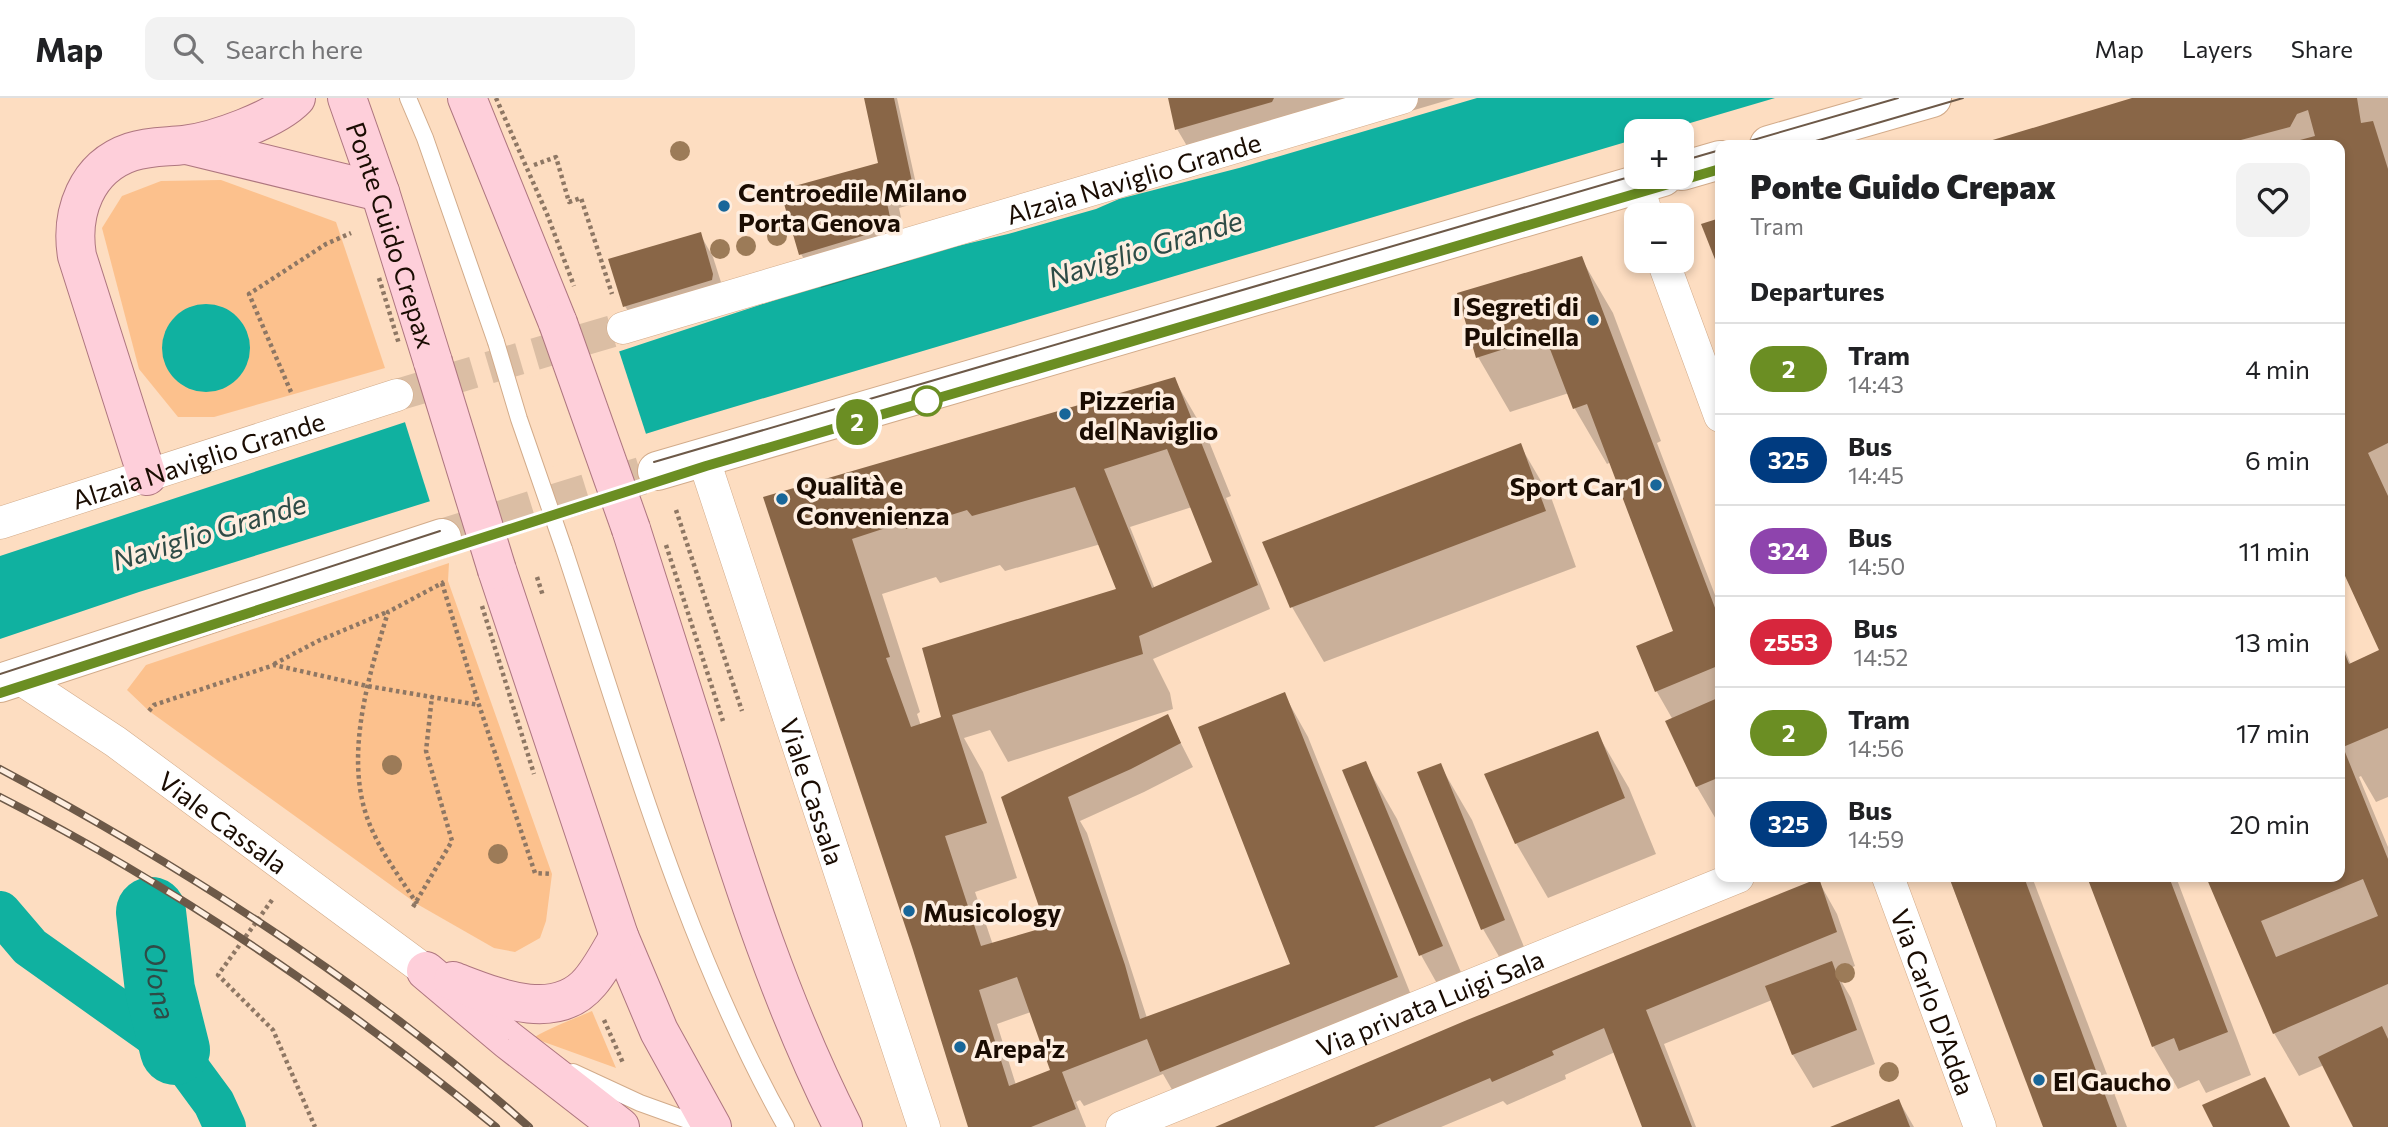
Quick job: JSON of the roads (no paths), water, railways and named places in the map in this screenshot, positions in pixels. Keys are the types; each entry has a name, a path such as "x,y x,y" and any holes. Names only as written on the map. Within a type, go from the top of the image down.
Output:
{"main road":[{"path":"147,476 77,256 74,236 77,209 87,187 102,169 118,157 160,146 185,145 255,125 288,107 296,98"},
{"name":"Ponte Guido Crepax","path":"347,98 380,192 497,570 619,936"},
{"path":"467,98 558,323 631,529 727,836 780,982 821,1083 843,1127"},
{"path":"185,145 380,192"},
{"path":"426,971 504,999 535,1005 567,998 588,985 619,936"},
{"path":"619,936 659,1031 710,1127"},
{"path":"426,971 508,1040 620,1127"}],"street":[{"name":"Alzaia Naviglio Grande","path":"623,328 1402,98"},
{"path":"1786,140 1931,98"},
{"path":"1694,168 1715,161"},
{"path":"657,471 1649,192"},
{"path":"1667,273 1715,402"},
{"name":"Alzaia Naviglio Grande","path":"0,523 397,395"},
{"name":"Viale Cassala","path":"703,457 924,1127"},
{"path":"10,681 442,538"},
{"name":"Viale Cassala","path":"10,681 116,742 426,971"},
{"name":"Via privata Luigi Sala","path":"1122,1127 1726,882"},
{"name":"Via Carlo D'Adda","path":"1890,882 1980,1127"}],"lane":[{"path":"408,98 467,257 630,747 695,930 740,1036 786,1127"},
{"path":"508,1040 640,1102 710,1127"}],"water":[{"name":"Naviglio Grande","path":"1477,98 1775,98 1694,122 1694,119 1624,119 1624,143 687,421 139,592 0,639 0,556 890,262 1008,234 1096,209 1119,199 1239,168"},
{"path":"206,304 223,308 237,317 246,331 250,348 246,365 237,379 223,388 206,392 189,388 175,379 166,365 162,348 166,331 175,317 189,308"}],"waterway":[{"path":"0,912 30,947 175,1050 214,1103 225,1127"},
{"name":"Olona","path":"151,912 160,990 175,1050"}],"tunnel":[{"path":"397,395 623,328"},
{"path":"442,538 657,471"}],"tram line":[{"path":"1753,140 1898,98"},
{"path":"1819,140 1963,98"},
{"path":"1694,158 1715,151"},
{"path":"661,480 1715,170"},
{"name":"2","path":"0,693 706,466 1715,170"},
{"path":"654,462 1624,179"},
{"path":"0,674 440,531"},
{"path":"0,693 445,549"}],"railway":[{"path":"0,769 140,847 275,933 406,1026 529,1127"},
{"path":"0,797 131,869 257,948 378,1035 496,1127"}],"place":[{"name":"Centroedile Milano Porta Genova","path":"724,206"},
{"name":"I Segreti di Pulcinella","path":"1593,320"},
{"name":"Pizzeria del Naviglio","path":"1065,414"},
{"name":"Sport Car 1","path":"1656,485"},
{"name":"Qualità e Convenienza","path":"782,499"},
{"name":"Musicology","path":"909,911"},
{"name":"Arepa'z","path":"960,1047"},
{"name":"El Gaucho","path":"2039,1080"}]}
